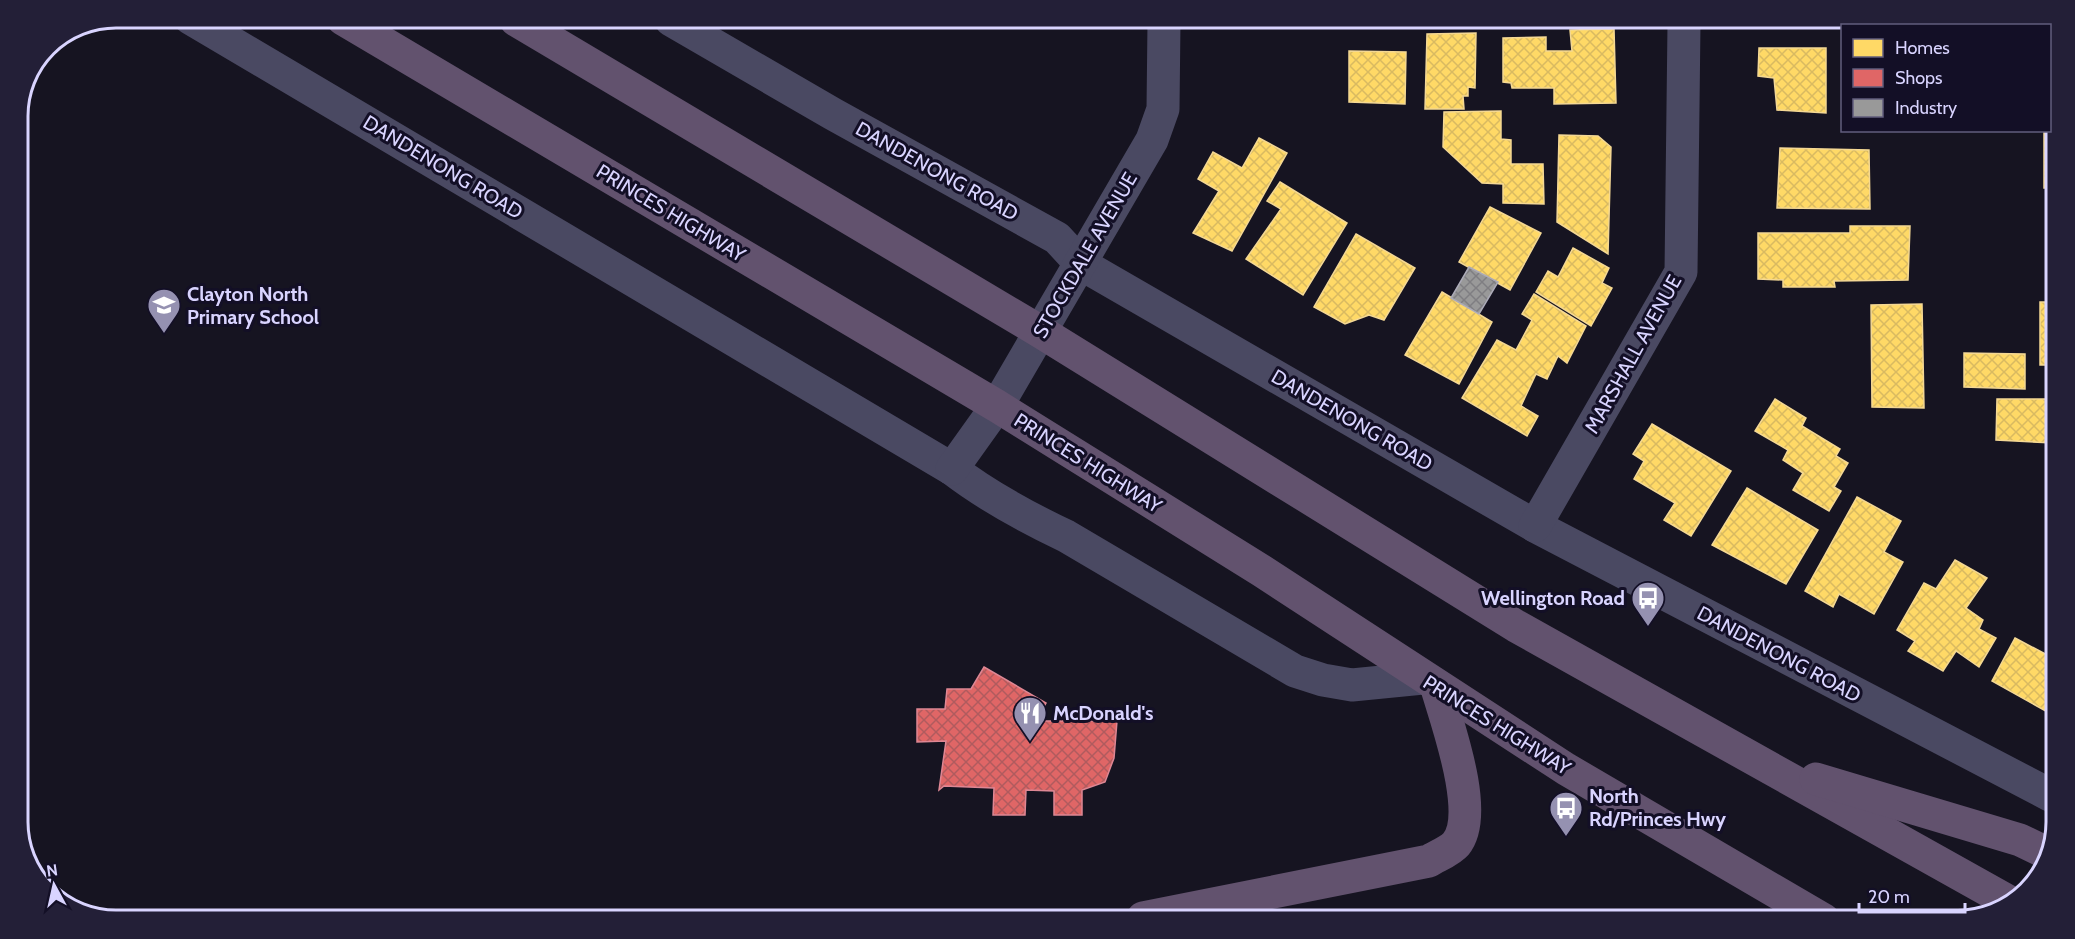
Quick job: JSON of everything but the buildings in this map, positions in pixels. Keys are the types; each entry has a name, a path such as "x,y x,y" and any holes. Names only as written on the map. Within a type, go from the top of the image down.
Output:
{"highway":[{"name":"PRINCES HIGHWAY","path":"360,29 997,406 1262,571 1566,769 1807,910"},
{"path":"531,29 1041,332 1441,581 1641,699 2003,898"},
{"path":"1183,910 1429,861 1456,845 1465,829 1466,810 1451,736 1430,682"},
{"path":"1760,763 2020,840 2042,850"}],"street":[{"name":"DANDENONG ROAD","path":"209,29 952,469 973,485 1036,522 1066,536 1295,671 1323,680 1352,685 1430,682"},
{"name":"DANDENONG ROAD","path":"687,29 833,114 1057,238 1081,264 1535,526 2046,793"},
{"name":"STOCKDALE AVENUE","path":"952,469 997,406 1081,264 1159,124 1163,109 1164,29"},
{"name":"MARSHALL AVENUE","path":"1535,526 1677,283 1681,272 1684,29"}],"place":[{"name":"Clayton North Primary School","path":"164,334"},
{"name":"Wellington Road","path":"1648,627"},
{"name":"McDonald's","path":"1030,742"},
{"name":"North Rd/Princes Hwy","path":"1566,837"}]}
